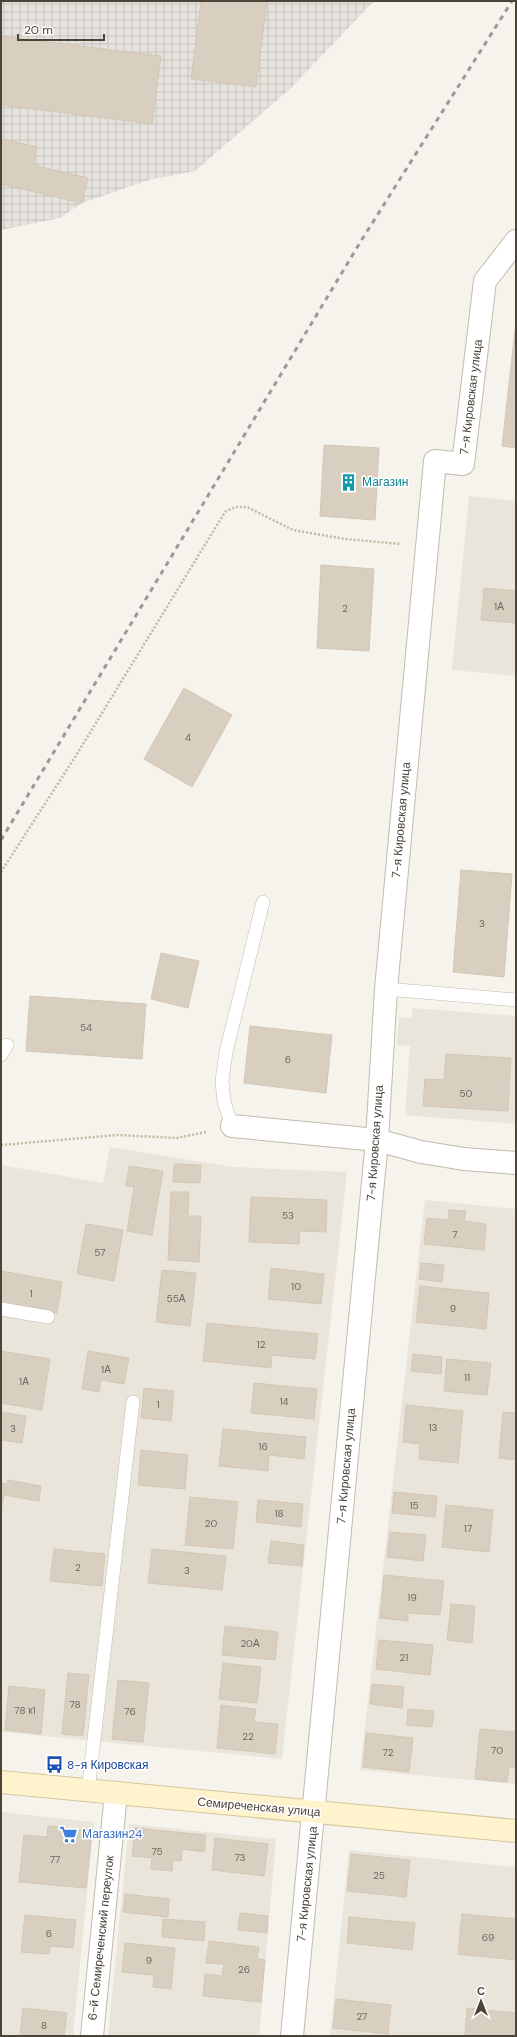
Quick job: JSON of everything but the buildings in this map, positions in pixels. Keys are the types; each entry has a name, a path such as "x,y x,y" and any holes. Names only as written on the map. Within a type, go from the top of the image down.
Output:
{"main road":[{"name":"Семиреченская улица","path":"1,1782 516,1831"}],"street":[{"name":"7-я Кировская улица","path":"292,2036 377,1140 386,989 435,461 462,464 485,281 516,241"},
{"path":"232,1126 377,1140 421,1152 464,1159 516,1164"},
{"name":"6-й Семиреченский переулок","path":"92,2036 116,1793"}],"lane":[{"path":"232,1126 224,1102 222,1081 226,1052 263,902"},
{"path":"386,989 516,1000"},
{"path":"1,1309 48,1317"},
{"path":"88,1791 133,1402"}],"path":[{"path":"1,872 77,754 225,512 235,507 247,507 294,530 345,539 427,547"},
{"path":"1,1145 118,1135 177,1138 232,1126"}],"shaded area":[{"path":"1,1 374,1 290,89 195,171 149,180 82,203 60,218 1,230"},
{"path":"469,496 516,501 516,676 452,670"},
{"path":"412,1008 516,1016 516,1124 405,1115 410,1046 397,1045 399,1017 412,1018"},
{"path":"110,1147 234,1167 347,1172 282,1759 1,1732 1,1165 103,1183"},
{"path":"425,1200 516,1209 516,1784 360,1770"},
{"path":"1,1812 94,1822 73,2036 1,2036"},
{"path":"129,1824 276,1839 259,2036 108,2036"},
{"path":"349,1850 516,1867 516,2036 330,2036"}],"railway":[{"path":"1,840 361,241 512,1"}],"place":[{"name":"Магазин","path":"349,482"},
{"name":"8-я Кировская","path":"54,1765"},
{"name":"Магазин24","path":"69,1834"}]}
